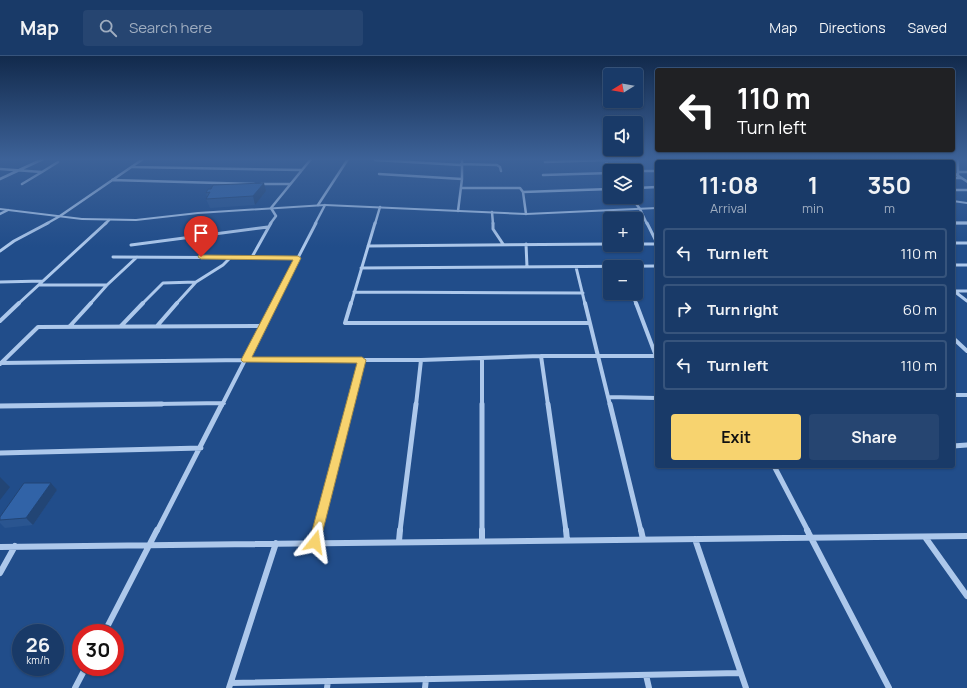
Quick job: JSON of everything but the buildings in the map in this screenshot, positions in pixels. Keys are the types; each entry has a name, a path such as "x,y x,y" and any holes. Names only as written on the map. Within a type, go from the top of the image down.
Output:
{"street":[{"path":"0,251 60,216 100,188"},
{"path":"271,208 286,188"},
{"path":"318,205 329,188"},
{"path":"458,211 461,188"},
{"path":"520,188 523,192 526,214"},
{"path":"523,192 603,189"},
{"path":"955,190 967,190"},
{"path":"955,201 967,203"},
{"path":"636,204 655,235"},
{"path":"0,209 82,219 136,220 198,212 318,205 526,214 655,208"},
{"path":"109,624 325,205"},
{"path":"252,257 268,227 276,216 271,208"},
{"path":"380,208 345,323 590,323"},
{"path":"0,214 8,210"},
{"path":"492,212 493,229 503,244"},
{"path":"0,321 109,220"},
{"path":"955,223 967,223"},
{"path":"131,245 268,227"},
{"path":"643,244 655,243"},
{"path":"955,243 967,243"},
{"path":"526,244 527,267"},
{"path":"368,246 603,244"},
{"path":"113,257 298,258"},
{"path":"69,327 108,285 137,257"},
{"path":"157,326 196,282 223,265 231,257"},
{"path":"955,265 967,265"},
{"path":"643,266 655,266"},
{"path":"576,267 643,538"},
{"path":"361,268 603,267"},
{"path":"0,282 43,281"},
{"path":"121,326 163,283 196,282"},
{"path":"38,285 108,285"},
{"path":"955,291 967,291"},
{"path":"354,292 583,293"},
{"path":"955,292 967,301"},
{"path":"635,300 655,351"},
{"path":"0,364 38,327 263,326"},
{"path":"955,340 967,351"},
{"path":"0,364 246,360 421,360 541,356 655,356"},
{"path":"541,356 568,540"},
{"path":"482,358 482,540"},
{"path":"315,542 362,360"},
{"path":"399,541 421,360"},
{"path":"955,395 967,395"},
{"path":"608,397 655,398"},
{"path":"0,406 224,403"},
{"path":"955,446 967,445"},
{"path":"0,453 200,448"},
{"path":"775,468 889,688"},
{"path":"0,547 276,542 967,536"},
{"path":"925,537 967,596"},
{"path":"696,539 746,688"},
{"path":"276,542 230,685 328,684 426,679 740,673"},
{"path":"0,573 15,546"},
{"path":"646,675 649,688"},
{"path":"75,688 81,676"},
{"path":"425,688 426,679"}],"route":[{"path":"201,257 298,258 246,360 362,360 315,542"}]}
